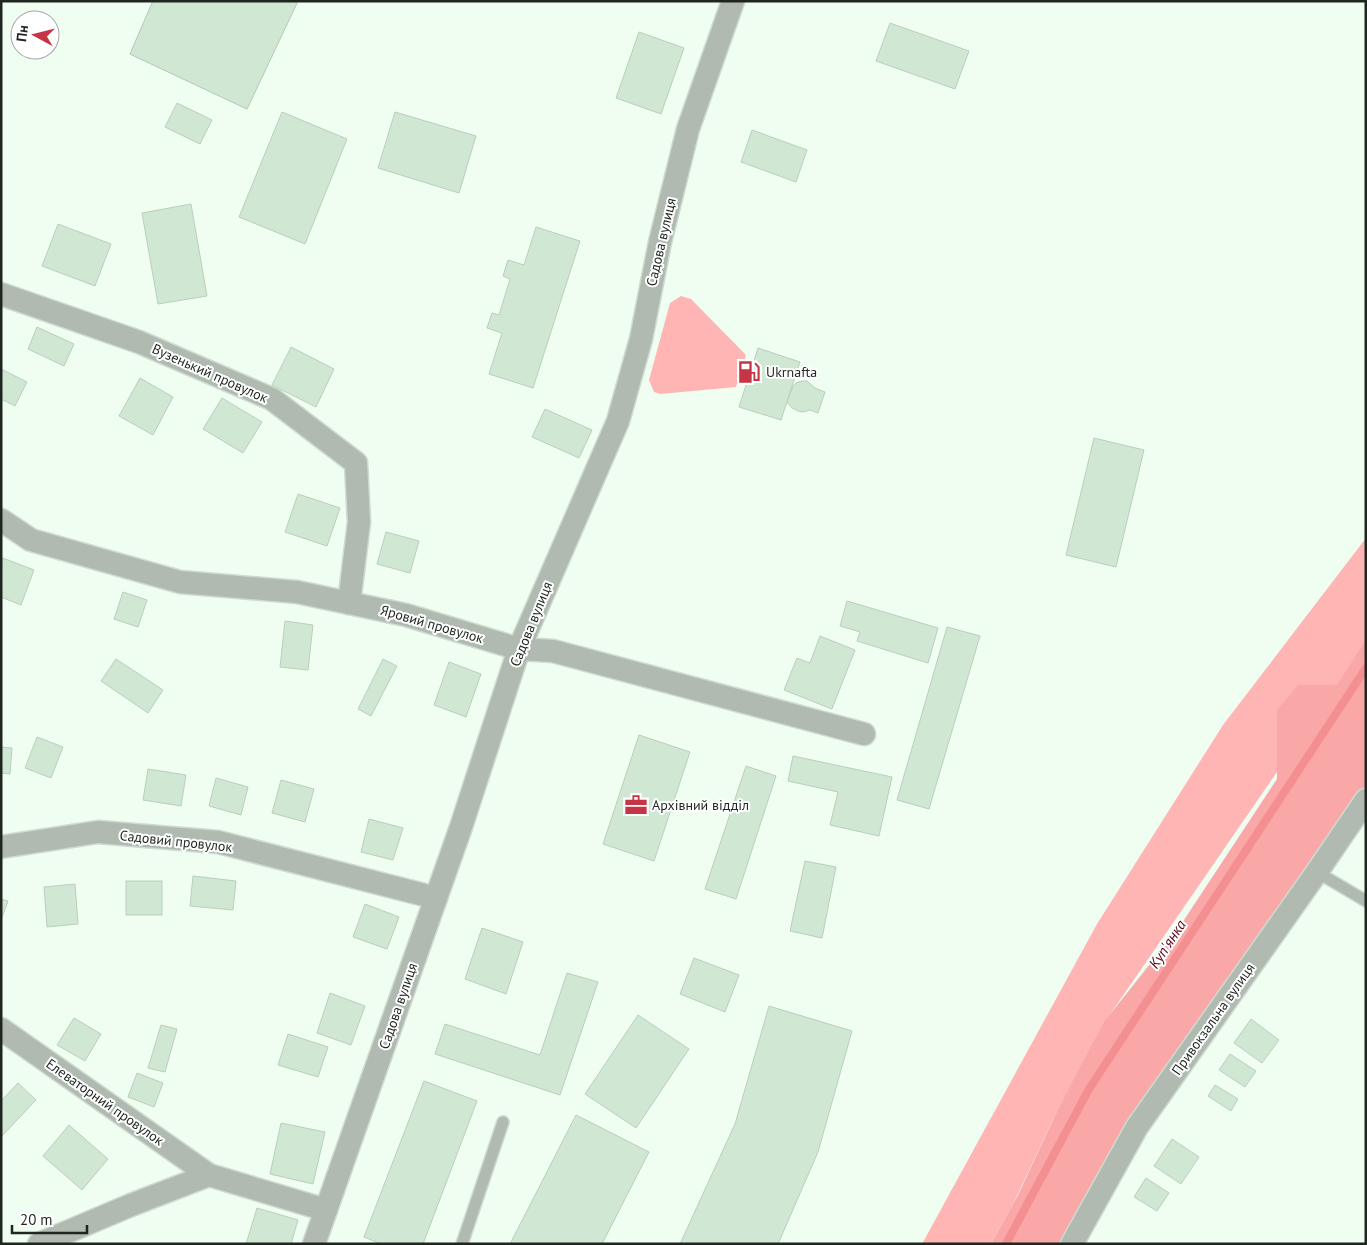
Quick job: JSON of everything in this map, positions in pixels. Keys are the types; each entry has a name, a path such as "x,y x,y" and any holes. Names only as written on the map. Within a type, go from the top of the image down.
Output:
{"street":[{"name":"Садова вулиця","path":"314,1244 461,827 519,649 618,421 641,339 660,242 688,129 733,1"},
{"name":"Вузенький провулок","path":"1,294 139,342 272,400 356,464 359,522 349,603"},
{"name":"Яровий провулок","path":"1,520 32,540 180,582 297,592 406,615 519,649 553,651 864,734"},
{"name":"Привокзальна вулиця","path":"1072,1244 1137,1127 1366,800"},
{"name":"Садовий провулок","path":"1,847 98,832 218,842 436,898"},
{"name":"Елеваторний провулок","path":"1,1030 209,1175 326,1210"},
{"path":"39,1244 131,1205 209,1175"}],"lane":[{"path":"1317,872 1366,901"},
{"path":"462,1244 503,1122"}],"shaded area":[{"path":"681,296 691,299 746,355 736,387 660,394 654,392 649,380 670,303"},
{"path":"1366,538 1366,657 1337,685 1111,1013 1059,1107 1014,1202 991,1244 922,1244 1097,924 1223,725"},
{"path":"1366,640 1366,798 1072,1244 991,1244 1018,1195 1059,1107 1104,1022 1180,926 1277,779 1277,710 1298,685 1337,685"}],"building":[{"path":"153,1 298,1 247,109 130,54"},
{"path":"153,1 298,1 247,109 130,54"},
{"path":"890,23 969,51 955,89 876,61"},
{"path":"639,32 684,48 661,114 616,98"},
{"path":"177,103 212,120 200,144 165,127"},
{"path":"282,112 347,139 305,244 239,217"},
{"path":"395,112 476,136 459,193 378,168"},
{"path":"752,130 807,150 796,182 741,162"},
{"path":"191,204 207,296 158,304 142,213"},
{"path":"58,224 111,244 95,286 42,266"},
{"path":"536,227 580,241 533,388 489,374 502,333 487,328 492,313 499,315 510,279 503,276 508,260 524,265"},
{"path":"37,327 74,344 64,366 28,349"},
{"path":"291,347 334,369 316,407 272,385"},
{"path":"758,348 800,362 781,420 739,407"},
{"path":"1,369 27,382 15,406 1,399"},
{"path":"140,378 173,397 153,435 119,416"},
{"path":"802,381 807,381 815,388 825,392 818,413 810,410 798,411 787,402 793,386"},
{"path":"222,398 262,422 243,453 203,429"},
{"path":"545,409 592,430 579,458 532,437"},
{"path":"1094,438 1144,450 1116,567 1066,555"},
{"path":"298,494 340,508 327,546 285,532"},
{"path":"386,532 419,541 410,573 377,564"},
{"path":"3,558 34,570 21,605 1,597 1,563"},
{"path":"123,592 147,600 138,627 114,619"},
{"path":"847,601 938,628 928,663 857,641 860,632 840,626"},
{"path":"285,621 313,625 308,670 280,667"},
{"path":"947,627 980,636 929,809 897,800"},
{"path":"820,636 855,650 832,709 784,690 797,658 810,663"},
{"path":"116,659 163,690 148,713 101,681"},
{"path":"383,659 397,666 371,716 358,709"},
{"path":"449,662 481,674 466,717 434,705"},
{"path":"639,735 690,752 654,861 603,844"},
{"path":"37,737 63,747 51,778 25,768"},
{"path":"1,747 12,748 10,774 1,773"},
{"path":"793,756 892,777 879,836 830,825 838,792 788,781"},
{"path":"746,766 776,776 736,899 705,889"},
{"path":"148,769 186,775 181,806 143,800"},
{"path":"216,778 248,787 241,815 209,806"},
{"path":"281,780 314,789 305,822 272,813"},
{"path":"369,819 403,828 393,860 361,852"},
{"path":"805,861 836,867 822,938 790,931"},
{"path":"193,876 236,881 233,910 190,906"},
{"path":"126,881 162,881 162,915 126,915"},
{"path":"75,884 78,924 47,927 44,887"},
{"path":"1,899 8,901 1,920"},
{"path":"365,904 399,917 387,949 353,937"},
{"path":"482,928 523,942 506,994 465,979"},
{"path":"694,958 739,975 725,1012 680,994"},
{"path":"567,973 598,982 560,1095 435,1054 445,1024 540,1055"},
{"path":"330,993 365,1006 351,1045 317,1033"},
{"path":"769,1006 852,1031 818,1152 778,1244 680,1244 735,1124"},
{"path":"638,1015 689,1049 636,1128 585,1094"},
{"path":"74,1018 101,1034 85,1061 57,1045"},
{"path":"1251,1019 1279,1040 1262,1063 1234,1043"},
{"path":"161,1025 177,1029 165,1072 148,1068"},
{"path":"288,1034 328,1047 318,1077 278,1065"},
{"path":"1230,1054 1256,1071 1245,1087 1219,1070"},
{"path":"137,1073 163,1083 154,1107 128,1097"},
{"path":"424,1081 477,1101 423,1244 381,1244 364,1237"},
{"path":"18,1083 36,1100 1,1137 1,1101"},
{"path":"1215,1085 1238,1099 1231,1111 1208,1096"},
{"path":"576,1115 649,1152 602,1244 510,1244"},
{"path":"281,1123 325,1132 313,1184 270,1174"},
{"path":"69,1125 108,1159 82,1190 43,1156"},
{"path":"1172,1139 1199,1157 1181,1184 1154,1166"},
{"path":"1146,1178 1169,1193 1157,1211 1134,1197"},
{"path":"257,1208 298,1220 291,1244 246,1244"}],"waterway":[{"name":"Куп'янка","path":"1006,1244 1089,1089 1366,668"}],"place":[{"name":"Ukrnafta","path":"749,372"},
{"name":"Архівний відділ","path":"636,805"}]}
